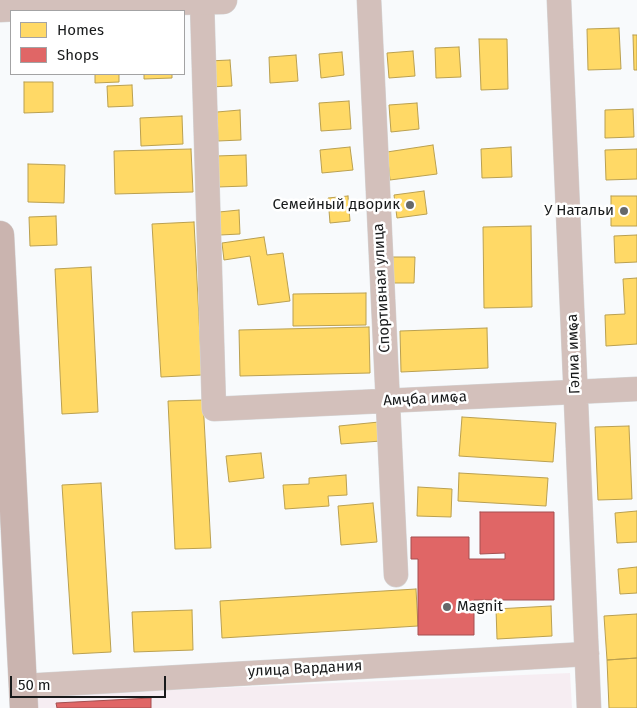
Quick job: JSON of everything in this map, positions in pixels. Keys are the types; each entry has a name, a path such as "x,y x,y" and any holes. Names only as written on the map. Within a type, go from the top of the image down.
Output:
{"main road":[{"path":"0,235 23,697"}],"street":[{"name":"Амҷба имҩа","path":"202,0 214,409 637,389"},
{"path":"0,8 112,2 223,0"},
{"name":"Спортивная улица","path":"370,0 396,575"},
{"name":"Гәлиа имҩа","path":"559,0 589,708"},
{"name":"улица Вардания","path":"23,697 587,654"}],"shaded area":[{"path":"570,673 572,708 30,708 29,696"}],"building: Homes":[{"path":"619,28 621,69 588,70 587,29"},
{"path":"633,35 637,35 637,70 634,70"},
{"path":"479,39 507,39 508,89 481,90"},
{"path":"459,47 461,77 436,78 435,48"},
{"path":"413,51 415,76 389,78 387,53"},
{"path":"342,52 344,75 321,78 319,54"},
{"path":"296,55 298,81 270,83 269,57"},
{"path":"230,60 232,86 209,87 208,61"},
{"path":"95,75 119,75 119,82 95,83"},
{"path":"144,75 172,75 172,78 144,79"},
{"path":"24,82 53,82 53,112 24,113"},
{"path":"132,85 133,106 108,107 107,86"},
{"path":"349,101 351,129 321,131 319,103"},
{"path":"417,103 419,129 391,132 389,105"},
{"path":"633,109 634,137 605,138 605,110"},
{"path":"240,110 241,140 218,141 217,112"},
{"path":"182,116 183,144 141,146 140,118"},
{"path":"433,145 437,174 390,180 387,152"},
{"path":"350,147 353,170 322,173 320,150"},
{"path":"511,147 512,177 482,178 481,149"},
{"path":"191,149 193,192 115,194 114,151"},
{"path":"637,149 637,179 606,180 605,150"},
{"path":"246,155 247,186 217,187 216,156"},
{"path":"28,164 65,165 64,203 28,202"},
{"name":"Семейный дворик","path":"424,191 427,214 397,218 394,195"},
{"path":"348,196 350,221 330,223 328,198"},
{"name":"У Натальи","path":"611,196 637,196 637,226 611,226"},
{"path":"239,210 240,234 220,235 219,212"},
{"path":"56,216 57,245 30,246 29,217"},
{"path":"194,222 202,375 161,377 152,224"},
{"path":"531,226 532,307 484,308 483,227"},
{"path":"637,235 637,262 615,263 614,236"},
{"path":"264,237 267,255 283,253 290,301 258,305 250,256 224,260 222,243"},
{"path":"393,257 415,257 414,283 392,283"},
{"path":"91,267 98,412 62,414 55,269"},
{"path":"637,278 637,344 606,346 605,315 625,314 623,279"},
{"path":"366,293 366,325 293,326 293,294"},
{"path":"369,327 370,373 240,376 239,330"},
{"path":"487,328 488,368 401,372 400,331"},
{"path":"203,400 211,548 175,549 168,401"},
{"path":"462,417 556,423 553,462 459,456"},
{"path":"379,422 381,441 341,444 339,426"},
{"path":"629,426 632,499 598,500 595,427"},
{"path":"261,453 264,478 229,482 226,456"},
{"path":"459,473 548,478 546,506 458,501"},
{"path":"346,475 347,495 328,496 329,506 285,509 283,485 309,484 309,478"},
{"path":"101,483 111,652 73,654 62,485"},
{"path":"418,487 452,489 451,517 417,516"},
{"path":"373,503 377,542 341,545 338,506"},
{"path":"637,511 637,542 617,543 615,513"},
{"path":"637,567 637,593 620,594 618,569"},
{"path":"416,589 418,626 222,638 220,601"},
{"path":"551,606 552,636 497,639 496,609"},
{"path":"192,610 193,650 134,652 132,612"},
{"path":"637,614 637,658 607,660 604,616"},
{"path":"637,658 637,708 609,708 607,660"}],"building: Shops":[{"path":"480,512 554,512 554,600 474,600 474,635 418,635 418,559 411,559 411,537 469,537 469,559 505,559 505,553 480,554"},
{"path":"151,698 151,708 57,708 56,703"}],"place":[{"name":"Семейный дворик","path":"410,205"},
{"name":"У Натальи","path":"624,211"},
{"name":"Magnit","path":"447,607"}]}
